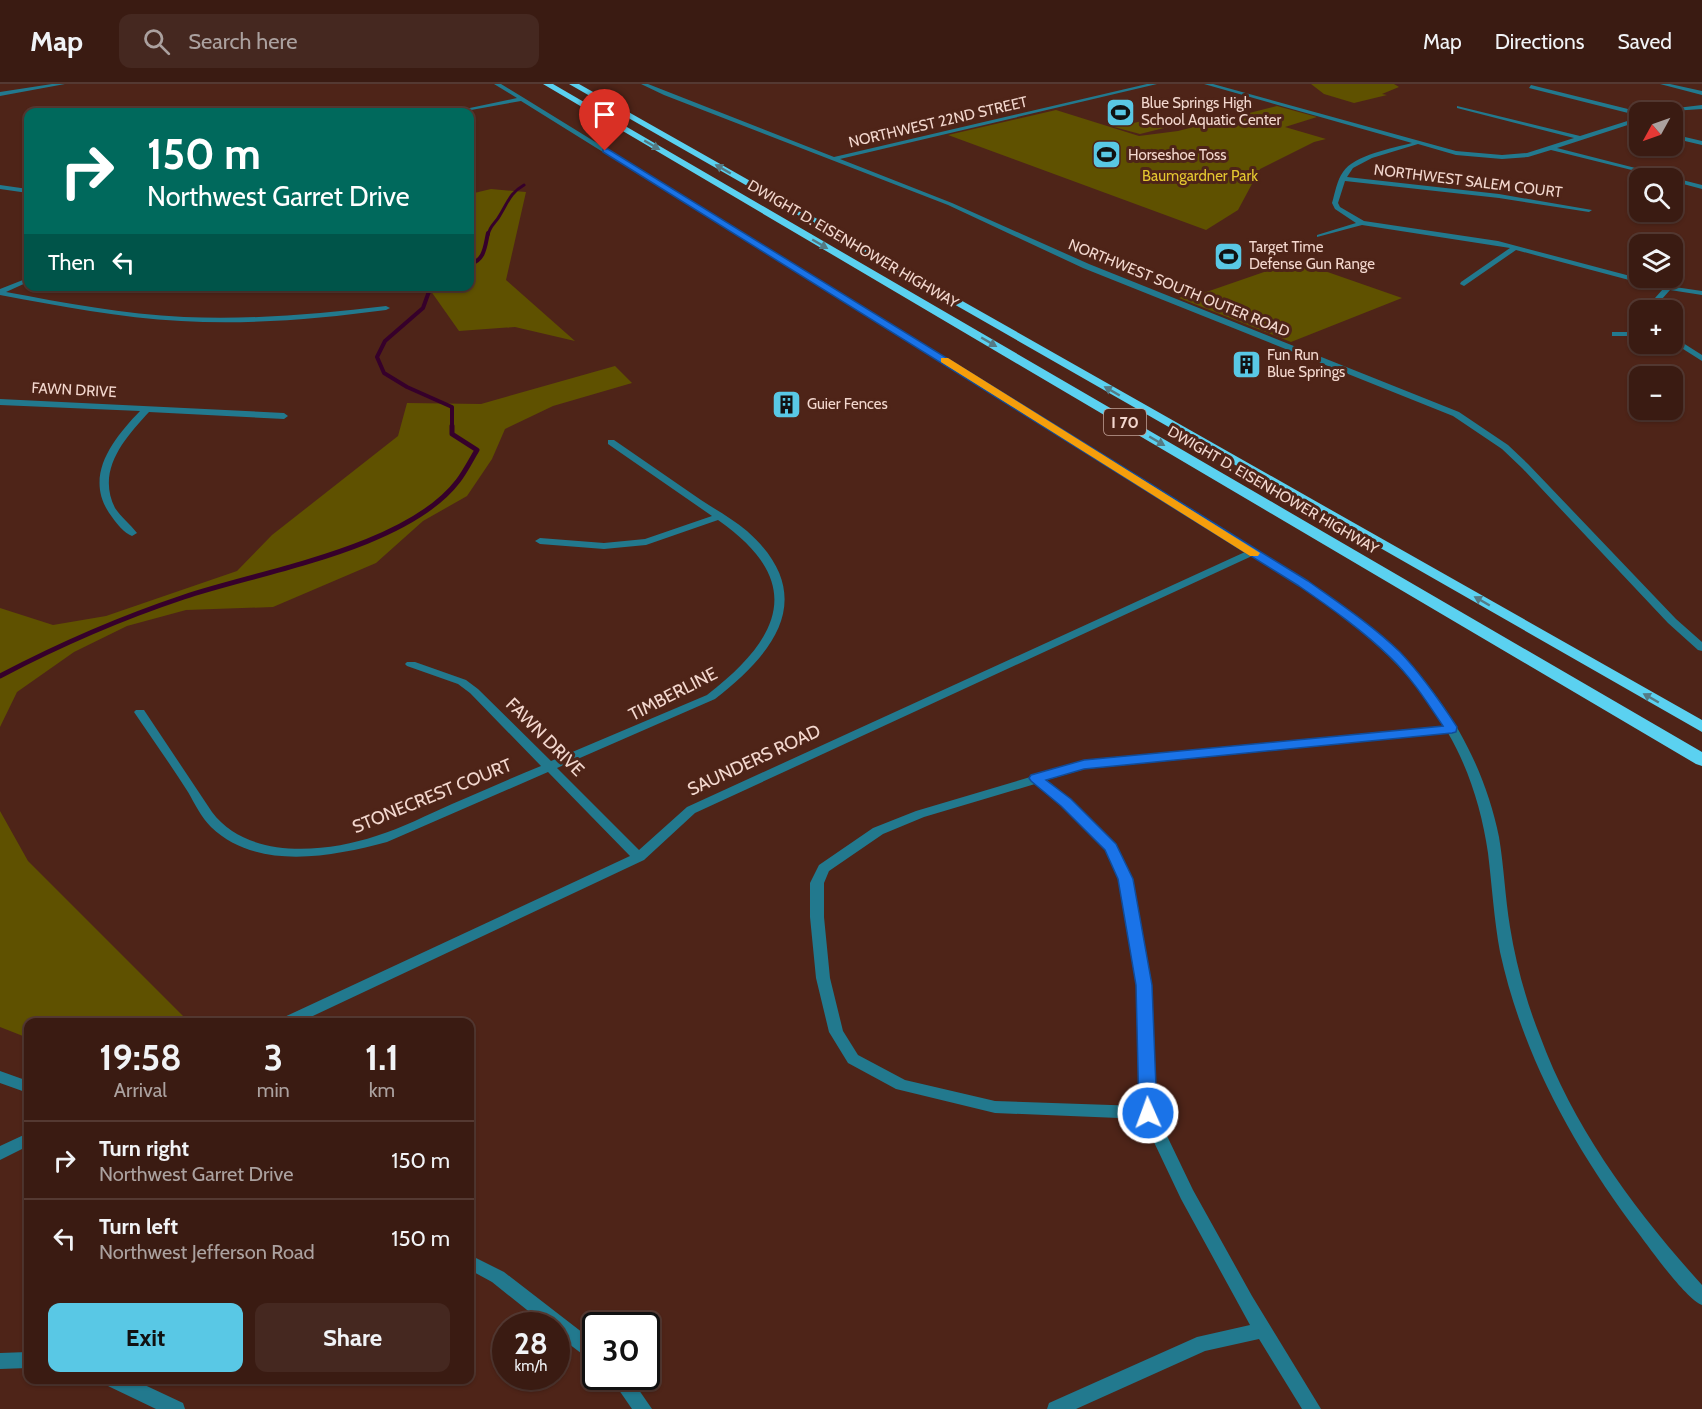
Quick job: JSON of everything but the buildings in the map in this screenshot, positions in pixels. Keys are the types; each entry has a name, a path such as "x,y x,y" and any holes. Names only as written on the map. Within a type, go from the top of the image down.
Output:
{"highway":[{"name":"DWIGHT D. EISENHOWER HIGHWAY","path":"547,84 1702,760"},
{"name":"DWIGHT D. EISENHOWER HIGHWAY","path":"573,84 1702,727"}],"street":[{"path":"0,94 62,84"},
{"path":"497,84 1303,583 1352,617 1395,655 1426,690 1452,729 1468,758 1483,797 1492,838 1507,952 1533,1038 1554,1089 1586,1144 1630,1209 1702,1297"},
{"name":"NORTHWEST SOUTH OUTER ROAD","path":"644,84 950,204 1086,266 1456,414 1489,435 1525,466 1672,621 1702,648"},
{"name":"NORTHWEST 22ND STREET","path":"834,159 1154,84"},
{"path":"1207,84 1456,153 1484,157 1515,157 1629,122"},
{"path":"1218,84 1246,95"},
{"path":"1663,84 1702,93"},
{"path":"1531,87 1629,111"},
{"path":"474,108 522,99"},
{"path":"1459,107 1579,138"},
{"path":"1683,109 1702,107"},
{"path":"1623,124 1629,125"},
{"path":"1683,139 1702,143"},
{"path":"1417,142 1358,162 1345,173 1335,203 1337,208 1362,223 1516,247 1629,277"},
{"path":"1550,147 1629,168"},
{"name":"NORTHWEST SALEM COURT","path":"1344,179 1479,194 1589,210"},
{"path":"1683,182 1702,187"},
{"path":"0,187 24,190"},
{"path":"1319,236 1362,223"},
{"path":"1464,284 1516,247"},
{"path":"0,293 24,282"},
{"path":"1658,300 1668,288 1702,293"},
{"path":"0,293 111,312 191,320 290,317 386,308"},
{"path":"1615,334 1629,334"},
{"path":"1683,345 1702,358"},
{"name":"FAWN DRIVE","path":"0,402 284,416"},
{"path":"132,533 109,504 105,491 107,463 122,436 146,410"},
{"name":"TIMBERLINE","path":"550,768 711,697 735,681 766,645 776,623 782,599 777,580 761,549 611,442"},
{"path":"540,541 604,546 646,542 719,517"},
{"name":"SAUNDERS ROAD","path":"296,1018 639,857 691,810 1253,552"},
{"name":"FAWN DRIVE","path":"411,664 441,673 468,686 639,857"},
{"name":"STONECREST COURT","path":"140,712 217,826 238,839 262,847 288,851 355,847 382,839 550,768"},
{"path":"1148,1113 995,1107 901,1085 853,1059 837,1032 823,978 817,917 817,882 824,868 878,831 920,814 1084,765 1452,729"},
{"path":"1036,778 1066,802 1111,848 1126,879 1144,985 1148,1113 1187,1194 1263,1330 1312,1409"},
{"path":"0,1077 24,1086"},
{"path":"0,1153 24,1141"},
{"path":"474,1264 498,1277 582,1343"},
{"path":"1056,1409 1203,1343 1263,1330"},
{"path":"0,1361 24,1360"},
{"path":"123,1384 176,1409"},
{"path":"629,1390 643,1409"}],"green space":[{"path":"1311,84 1394,84 1399,87 1382,94 1387,95 1354,103 1324,94"},
{"name":"Baumgardner Park","path":"1277,106 1317,117 1285,127 1326,139 1314,142 1260,169 1238,210 1206,230 948,135 1056,110 1139,136 1178,131"},
{"path":"1167,116 1188,122 1140,134 1114,127"},
{"path":"491,189 526,192 506,280 575,341 515,327 459,331 431,291 474,291 474,193"},
{"path":"1296,261 1402,298 1291,342 1179,298 1184,296 1189,298"},
{"path":"615,366 632,383 553,406 505,429 492,459 467,496 423,521 376,563 273,607 186,610 127,626 74,652 17,692 0,727 0,608 53,625 106,616 237,571 272,535 398,436 407,403 481,404"},
{"path":"0,811 28,861 185,1018 24,1018 24,1036 0,1027"}],"waterway":[{"path":"488,235 515,191 524,185"},
{"path":"474,262 481,256 488,233"},
{"path":"0,676 68,643 137,614 216,587 292,567 369,540 405,524 435,504 458,481 477,450 452,434 452,407 407,387 384,373 377,357 385,341 423,308 429,291"}],"slow traffic":[{"path":"945,360 1254,553"}],"place":[{"name":"Blue Springs High School Aquatic Center","path":"1120,112"},
{"name":"Horseshoe Toss","path":"1107,155"},
{"name":"Target Time Defense Gun Range","path":"1228,256"},
{"name":"Fun Run Blue Springs","path":"1246,364"},
{"name":"Guier Fences","path":"786,404"}],"route":[{"path":"605,151 1303,583 1352,617 1395,655 1426,690 1452,729 1084,765 1036,778 1066,802 1111,848 1126,879 1144,985 1148,1113"}]}
